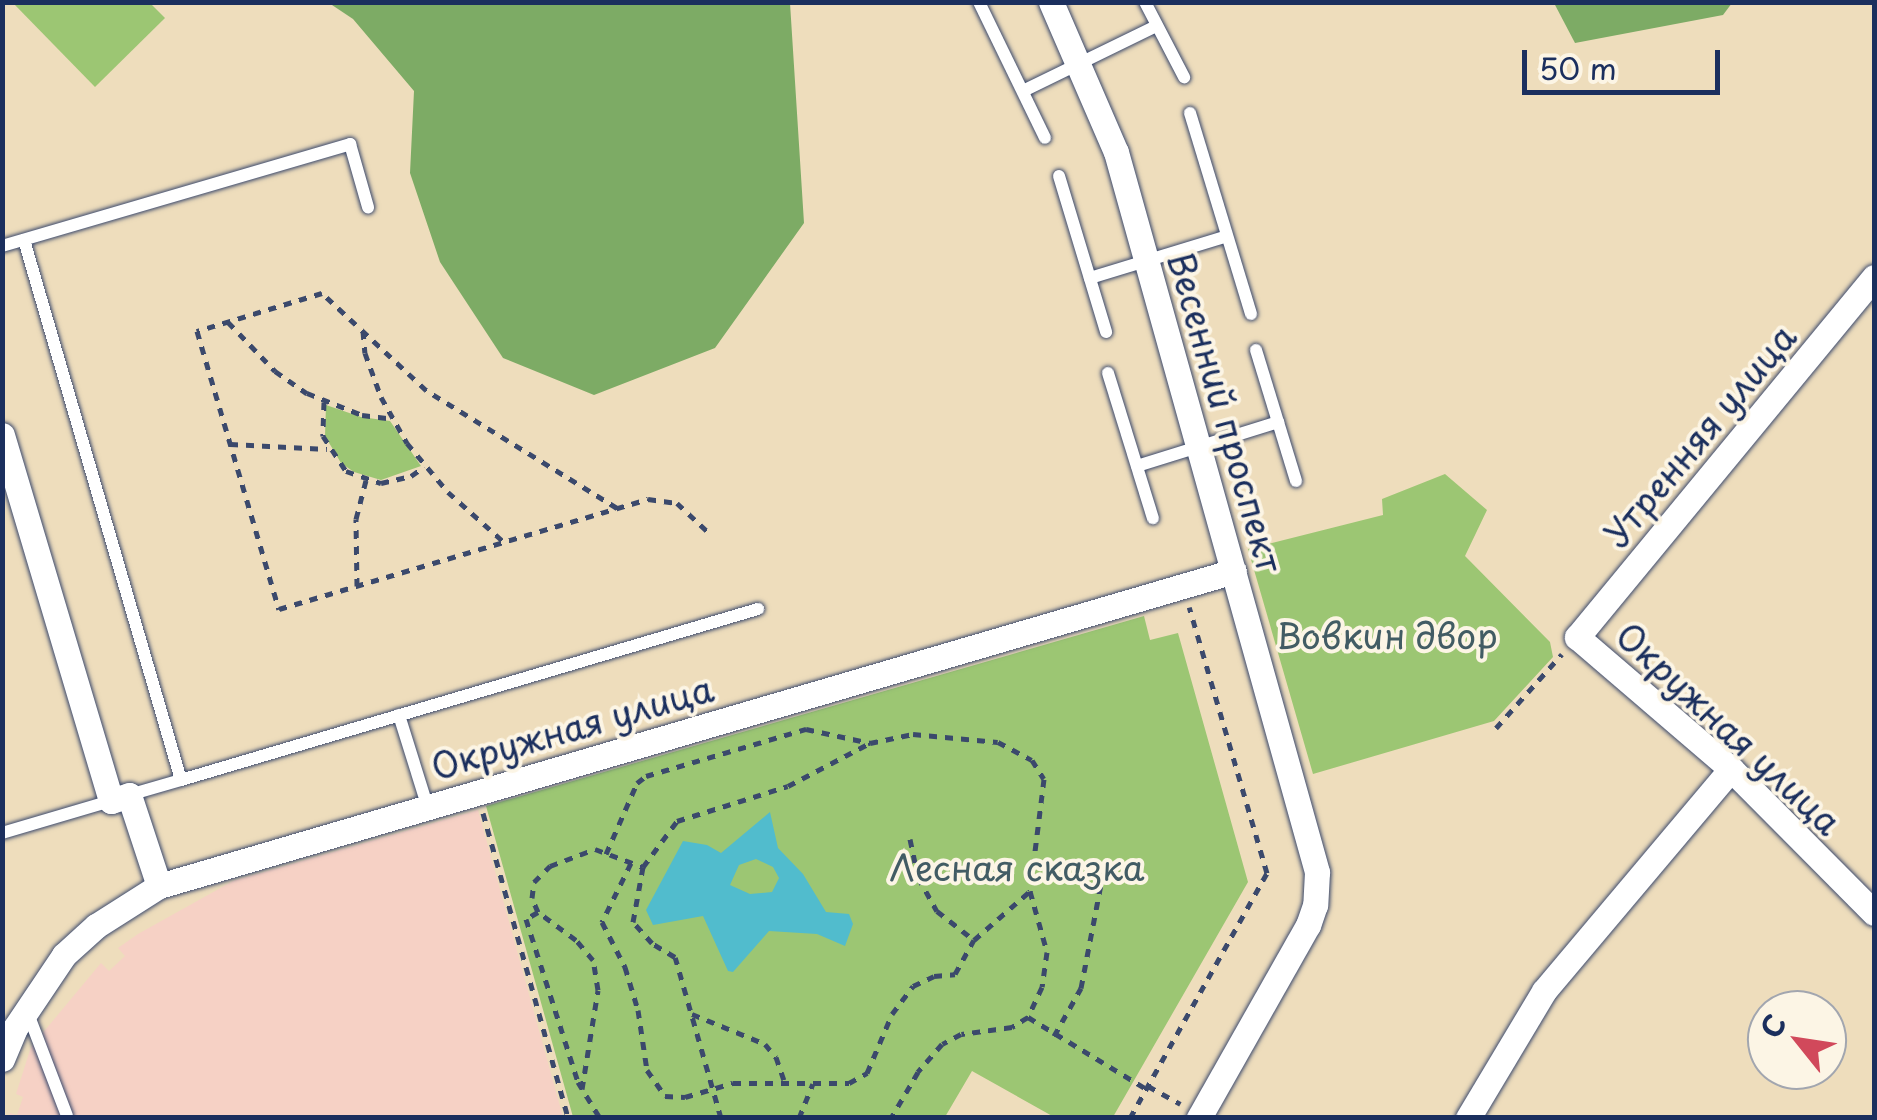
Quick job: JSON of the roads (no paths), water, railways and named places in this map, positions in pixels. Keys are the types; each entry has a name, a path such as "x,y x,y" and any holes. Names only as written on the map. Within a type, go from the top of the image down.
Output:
{"street":[{"name":"Весенний проспект","path":"1052,2 1108,126 1313,850 1318,889 1308,925 1200,1118"},
{"name":"Утренняя улица","path":"1577,636 1874,278"},
{"path":"2,435 120,798 158,886"},
{"name":"Окружная улица","path":"2,1059 26,1008 64,955 96,926 158,886 1234,571"},
{"name":"Окружная улица","path":"1577,636 1731,769 1874,913"},
{"path":"1468,1118 1544,991 1731,769"}],"lane":[{"path":"980,2 1045,138"},
{"path":"1145,2 1184,78"},
{"path":"1023,91 1156,26"},
{"path":"1190,113 1251,314"},
{"path":"2,246 350,144 368,208"},
{"path":"1059,176 1106,332"},
{"path":"1090,278 1227,236"},
{"path":"24,240 181,780"},
{"path":"1256,350 1296,481"},
{"path":"1108,373 1153,518"},
{"path":"1137,466 1278,422"},
{"path":"2,833 758,608"},
{"path":"399,715 427,805"},
{"path":"26,1008 67,1116"}],"water":[{"path":"770,812 778,848 803,874 826,912 849,914 853,924 845,946 817,934 769,931 733,972 728,971 703,916 653,925 646,910 683,841 707,845 721,853","holes":["756,859 773,867 779,878 772,892 750,894 730,885 739,865"]}],"park label":[{"name":"Вовкин двор","path":"1387,635"},
{"name":"Лесная сказка","path":"1017,867"}]}
